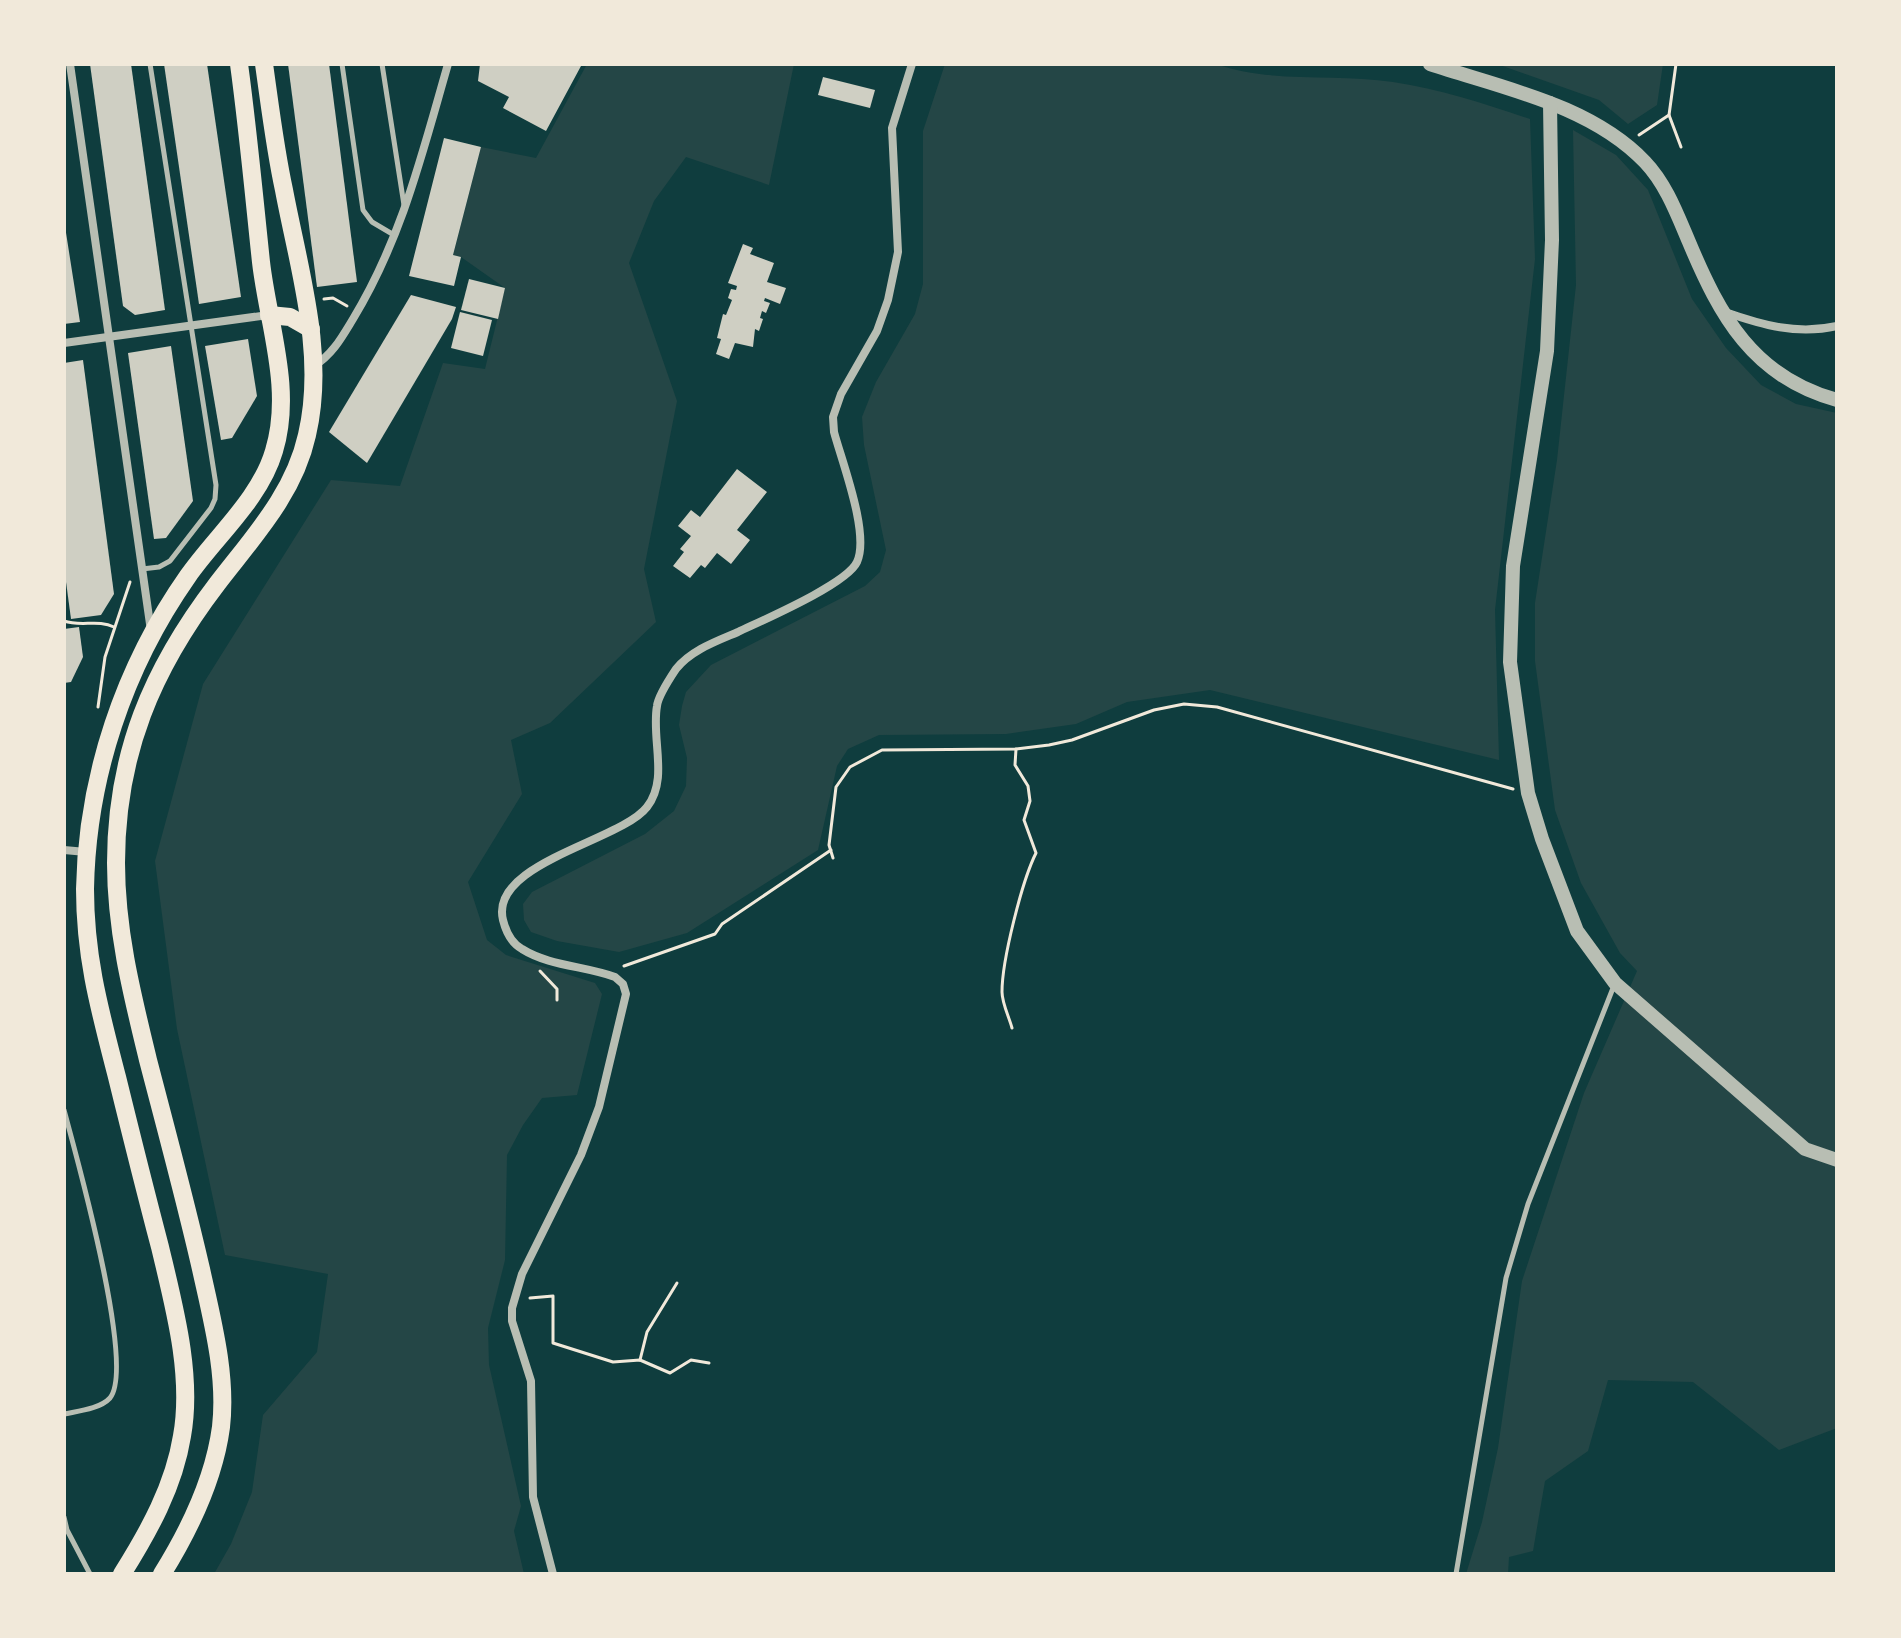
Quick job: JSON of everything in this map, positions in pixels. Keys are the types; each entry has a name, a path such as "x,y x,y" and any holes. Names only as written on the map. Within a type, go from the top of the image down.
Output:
{"main road":[{"path":"122,1574 173,1477 183,1432 184,1386 170,1287 90,969 85,908 87,852 98,778 116,713 151,635 187,578 245,504 273,454 282,404 239,64"},
{"path":"162,1574 191,1525 205,1491 221,1428 222,1394 209,1304 196,1245 123,953 116,901 118,814 135,732 167,657 214,588 285,495 307,435 313,366 311,329 279,167 264,64"},
{"path":"269,315 290,317 311,329"}],"street":[{"path":"70,64 151,635"},
{"path":"313,366 335,349 385,263 405,209 448,64"},
{"path":"553,1574 533,1497 531,1381 512,1321 514,1300 522,1274 581,1155 599,1107 626,994 623,984 615,977 528,952 513,942 505,930 501,914 504,900 521,879 563,852 623,826 647,808 658,786 657,704 677,668 701,649 795,605 847,573 858,560 861,544 858,524 834,432 833,417 841,394 877,331 896,264 892,128 912,64"},
{"path":"1430,64 1550,103 1626,144 1662,184 1720,311 1749,347 1776,371 1806,389 1837,400"},
{"path":"1550,103 1552,240 1547,351 1513,566 1510,662 1528,793 1577,931 1615,983 1805,1149 1837,1160"},
{"path":"1720,311 1760,325 1787,330 1837,326"},
{"path":"64,343 269,315"},
{"path":"64,850 87,852"}],"lane":[{"path":"142,569 159,567 170,561 215,499 216,485 150,64"},
{"path":"342,64 363,210 372,222 395,236"},
{"path":"382,64 405,209"},
{"path":"1456,1574 1506,1278 1528,1204 1615,983"},
{"path":"64,1110 92,1217 118,1355 115,1386 109,1398 98,1405 64,1414"},
{"path":"64,1517 67,1530 90,1574"}],"path":[{"path":"1676,64 1669,115 1681,147"},
{"path":"1626,144 1669,115"},
{"path":"305,301 333,298 357,311"},
{"path":"98,707 105,657 140,556"},
{"path":"64,621 73,624 104,622 114,627"},
{"path":"833,858 829,845 836,787 850,767 882,750 1016,749 1072,740 1154,710 1184,704 1217,707 1528,793"},
{"path":"1012,1028 1002,994 1003,982 1028,869 1036,853 1024,820 1030,801 1028,786 1015,765 1016,749"},
{"path":"623,967 715,934 722,924 831,850"},
{"path":"528,952 545,978 557,989 557,1000"},
{"path":"640,1360 647,1332 677,1283"},
{"path":"514,1300 553,1296 553,1343 613,1362 640,1360 670,1373 691,1360 709,1363"}],"shaded area":[{"path":"587,64 794,64 769,185 686,157 654,201 629,263 677,401 644,569 656,622 550,723 511,740 522,794 468,882 487,940 506,955 595,983 602,994 577,1095 542,1098 507,1155 505,1260 488,1328 489,1365 521,1506 514,1531 524,1574 214,1574 231,1544 252,1492 263,1415 317,1352 328,1274 225,1255 177,1029 155,861 203,684 331,480 400,486 443,363 485,369 505,288 461,257 453,255 481,147 536,158"},
{"path":"945,64 1216,64 1260,74 1371,79 1411,85 1530,119 1535,259 1495,610 1499,760 1210,690 1127,702 1076,724 1006,734 879,735 848,749 837,766 818,850 687,933 619,952 557,941 531,932 524,920 523,904 532,892 645,834 674,811 686,786 687,758 679,725 682,706 686,692 711,665 865,586 880,572 886,550 864,445 862,417 876,382 915,314 923,284 923,131"},
{"path":"1497,64 1663,64 1657,105 1628,124 1599,100"},
{"path":"1573,130 1616,155 1648,190 1692,299 1726,348 1761,385 1796,404 1837,413 1837,1428 1779,1450 1693,1382 1608,1380 1588,1451 1545,1481 1533,1551 1509,1557 1508,1574 1466,1574 1482,1522 1498,1448 1522,1281 1584,1093 1637,971 1620,953 1581,883 1555,810 1535,661 1535,603 1557,460 1576,285"}],"building":[{"path":"90,64 131,64 165,310 135,315 123,306"},
{"path":"164,64 207,64 241,297 199,304"},
{"path":"288,64 329,64 357,282 317,287"},
{"path":"480,64 581,66 546,131 503,108 509,97 478,81"},
{"path":"823,77 875,90 870,108 818,95"},
{"path":"444,138 481,147 453,255 461,257 454,286 409,276"},
{"path":"64,220 80,322 64,324"},
{"path":"743,244 753,248 750,254 774,263 767,282 786,288 780,304 765,298 764,301 770,303 766,313 762,311 759,331 755,329 753,347 735,343 729,359 716,354 721,339 717,338 723,314 726,315 732,300 728,298 731,289 736,290 737,286 728,283"},
{"path":"469,279 505,288 498,319 461,310"},
{"path":"411,295 456,307 452,319 367,463 329,432"},
{"path":"460,312 492,320 483,356 451,348"},
{"path":"248,339 257,396 232,438 221,440 205,346"},
{"path":"171,346 193,501 166,538 154,539 128,353"},
{"path":"83,360 114,594 101,615 71,619 64,567 64,363"},
{"path":"737,469 767,492 737,530 750,540 731,564 717,553 705,568 701,565 690,578 673,566 684,552 680,549 691,536 678,526 691,510 700,517"},
{"path":"79,627 83,657 71,682 64,683 64,629"}]}
